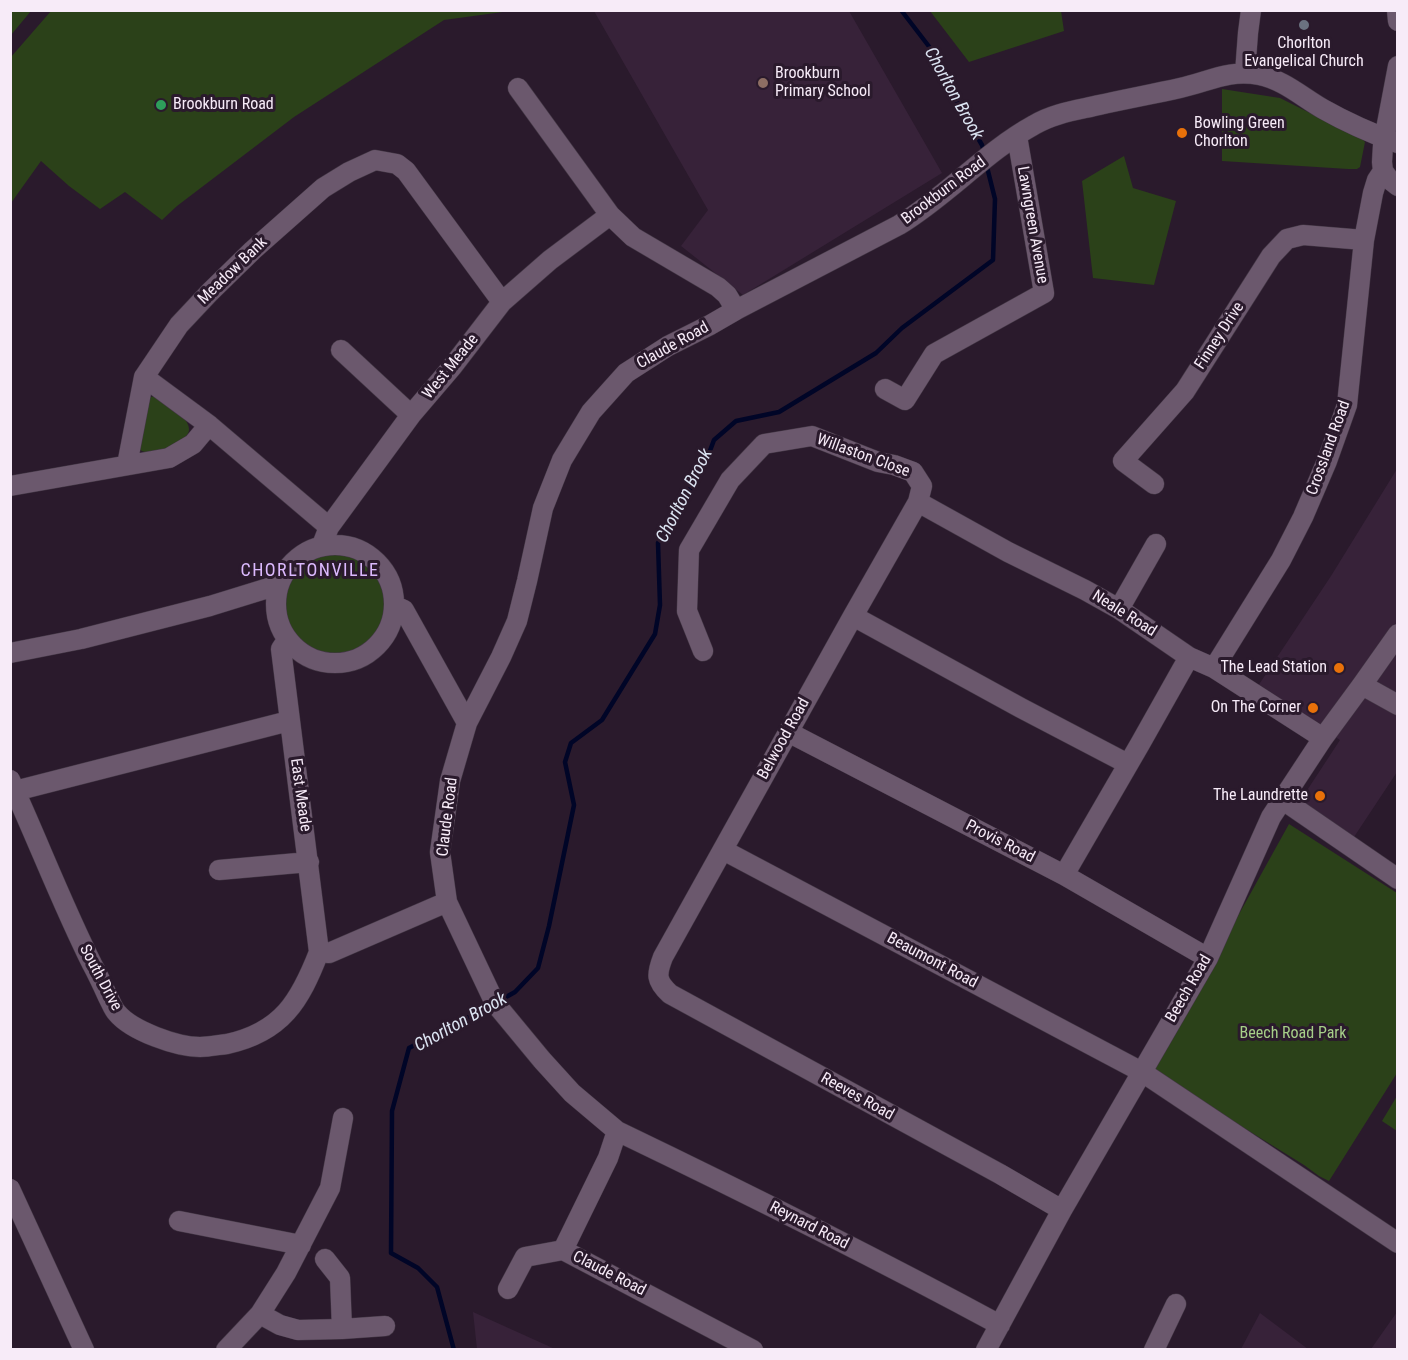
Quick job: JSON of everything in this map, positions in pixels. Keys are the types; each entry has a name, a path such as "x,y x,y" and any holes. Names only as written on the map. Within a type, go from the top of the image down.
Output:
{"street":[{"path":"1245,73 1251,10"},
{"path":"1397,10 1398,21"},
{"name":"Crossland Road","path":"1214,668 1281,560 1304,516 1347,405 1364,240 1373,193 1383,171 1382,153 1391,141 1398,66"},
{"name":"Brookburn Road","path":"736,310 899,225 926,208 994,153 1035,124 1074,110 1186,87 1212,78 1245,73 1260,75 1288,86 1323,109 1391,141"},
{"path":"518,88 610,215 633,237 718,287 727,295 736,310"},
{"name":"Lawngreen Avenue","path":"885,389 905,400 934,354 1044,293 1017,136"},
{"name":"Meadow Bank","path":"144,377 179,325 253,250 323,188 375,160 397,164 406,171 502,302"},
{"path":"1383,171 1398,186"},
{"name":"West Meade","path":"325,536 411,415 452,367 502,302 550,260 610,215"},
{"name":"Finney Drive","path":"1154,484 1124,461 1185,391 1271,256 1287,239 1303,235 1364,240"},
{"name":"Claude Road","path":"736,310 668,346 626,373 591,412 562,460 543,508 517,621 467,723 450,781 440,852 447,902 495,1002 542,1060 572,1092 617,1131 608,1158 562,1250 753,1350"},
{"path":"341,350 411,415"},
{"path":"127,465 144,377 209,426 325,536 360,550 377,561 388,577 395,606 388,632 377,647 362,657 344,663 325,663 308,657 287,640 276,616 275,600 278,585 288,567 325,536"},
{"path":"10,486 169,458 193,444 209,426"},
{"name":"Willaston Close","path":"703,651 687,611 689,550 730,480 764,444 812,436 878,462 913,472 922,486 918,502"},
{"name":"Neale Road","path":"918,502 1008,552 1119,609 1189,657 1214,668 1323,738"},
{"name":"Belwood Road","path":"658,979 658,968 663,957 918,502"},
{"path":"1119,609 1156,544"},
{"path":"10,653 92,637 210,606 278,585"},
{"path":"395,606 404,610 467,723"},
{"path":"853,616 1128,764"},
{"name":"Beech Road","path":"986,1350 1062,1210 1208,958 1271,817 1323,738 1398,634"},
{"name":"East Meade","path":"287,640 281,649 319,952"},
{"path":"1064,875 1189,657"},
{"path":"1362,685 1398,705"},
{"path":"13,786 289,720"},
{"name":"Provis Road","path":"788,732 1064,875 1208,958"},
{"name":"South Drive","path":"13,786 83,946 116,1013 134,1027 169,1042 191,1047 211,1046 247,1038 265,1030 296,1002 308,981 319,952"},
{"path":"1283,800 1398,879"},
{"name":"Beaumont Road","path":"723,850 1142,1072 1398,1243"},
{"path":"219,870 309,862"},
{"path":"319,952 329,953 447,902"},
{"name":"Reeves Road","path":"658,979 662,987 670,994 1062,1210"},
{"path":"226,1350 260,1314 286,1273 330,1188 343,1119"},
{"name":"Reynard Road","path":"617,1131 916,1280 1000,1325"},
{"path":"10,1189 84,1350"},
{"path":"179,1221 301,1245"},
{"path":"508,1289 525,1257 562,1250"},
{"path":"325,1259 340,1278 342,1329"},
{"path":"1154,1350 1176,1304"},
{"path":"260,1314 280,1325 298,1330 385,1326"}],"shaded area":[{"name":"Brookburn Primary School","path":"594,11 849,11 942,173 743,295 681,246 708,210"},
{"path":"1397,469 1397,772 1354,837 1304,805 1302,798 1340,740 1258,686 1331,576"},
{"path":"473,1312 555,1349 477,1349"},
{"path":"1397,1312 1397,1349 1371,1349"},
{"path":"1260,1313 1308,1349 1241,1349"}],"green space":[{"path":"10,11 31,11 11,35 10,35"},
{"name":"Brookburn Road","path":"51,11 510,11 444,20 294,117 177,206 162,220 125,192 100,209 41,161 11,203 11,57"},
{"path":"930,11 1061,11 1064,31 969,62"},
{"path":"1222,89 1280,98 1362,139 1365,142 1360,167 1348,169 1222,161"},
{"path":"1124,156 1133,188 1176,201 1154,285 1093,278 1082,181"},
{"path":"158,396 182,415 189,432 170,450 157,453 146,452 140,450 149,397"},
{"path":"335,552 355,556 372,567 383,584 387,604 383,624 372,641 355,652 335,656 315,652 298,641 287,624 283,604 287,584 298,567 315,556"},
{"name":"Beech Road Park","path":"1289,824 1397,893 1397,1073 1329,1181 1152,1071"},
{"path":"1397,1096 1397,1131 1382,1121"}],"waterway":[{"name":"Chorlton Brook","path":"901,10 934,53 947,85 984,152"},
{"name":"Chorlton Brook","path":"499,1001 515,992 538,968 574,805 565,762 571,743 602,720 655,634 660,605 658,543 705,464 714,440 736,421 779,412 876,353 902,328 993,260 995,199 986,163"},
{"name":"Chorlton Brook","path":"454,1350 437,1287 418,1268 391,1253 392,1111 409,1048 492,1005"}],"place":[{"name":"Chorlton Evangelical Church","path":"1304,25"},
{"name":"Brookburn Primary School","path":"763,83"},
{"name":"Brookburn Road","path":"161,105"},
{"name":"Bowling Green Chorlton","path":"1182,133"},
{"name":"The Lead Station","path":"1339,668"},
{"name":"On The Corner","path":"1313,708"},
{"name":"The Laundrette","path":"1320,796"}],"district":[{"name":"CHORLTONVILLE","path":"310,571"}]}
